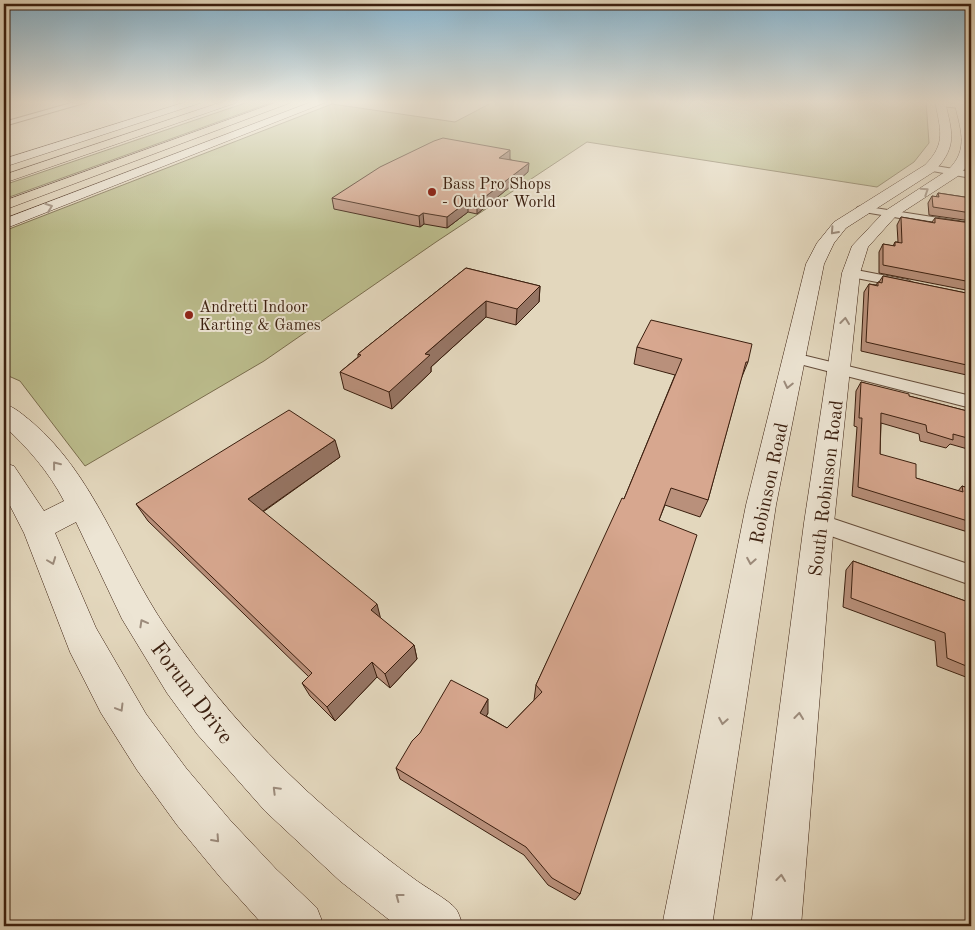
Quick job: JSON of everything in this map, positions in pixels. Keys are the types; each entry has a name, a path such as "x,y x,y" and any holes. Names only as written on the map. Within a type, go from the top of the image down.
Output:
{"highway":[{"path":"4,179 107,144"},
{"path":"4,206 172,144"}],"street":[{"path":"4,163 63,144"},
{"path":"4,224 211,144"},
{"name":"Robinson Road","path":"687,926 761,505 815,264 829,235 840,224 862,209 942,170 942,156 945,144"},
{"name":"South Robinson Road","path":"776,926 819,523 851,273 860,246 890,214 942,170 963,163 968,144"},
{"path":"942,170 971,175"},
{"path":"862,209 971,227"},
{"path":"851,273 925,288"},
{"path":"794,358 971,402"},
{"name":"Forum Drive","path":"4,412 42,447 66,477 83,505 150,635 183,684 216,724 250,764 329,840 376,879 438,926"},
{"path":"4,473 24,501 46,545 86,646 119,707 142,743 203,824 299,926"},
{"path":"36,528 83,505"},
{"path":"819,523 971,575"}],"green space":[{"path":"123,144 156,144 4,199 4,185"},
{"path":"228,144 583,144 436,242 264,361 85,466 20,381 4,374 4,231"},
{"path":"602,144 928,144 914,162 877,187"}],"building":[{"name":"Bass Pro Shops - Outdoor World","path":"427,144 479,144 510,150 499,158 529,163 477,203 468,201 447,217 423,213 419,216 332,198 380,167"},
{"path":"938,193 971,198 971,213 933,207 932,196 939,197"},
{"path":"901,217 935,223 935,218 971,223 971,282 883,265 883,244 895,246 895,242 902,243"},
{"path":"466,268 540,286 517,309 486,301 425,354 430,355 389,392 340,372 361,355 358,354"},
{"path":"883,276 971,294 971,366 866,342 869,284 878,286 878,282 882,283"},
{"path":"651,320 752,344 708,500 671,488 659,520 697,535 580,894 552,878 526,847 396,768 412,741 420,733 451,680 488,699 480,713 507,728 542,692 536,685 622,498 624,499 682,359 637,347"},
{"path":"861,382 971,412 971,439 953,434 953,440 927,432 926,425 881,413 880,454 916,464 916,478 963,492 962,486 971,489 971,522 858,487 862,418 859,418"},
{"path":"289,410 335,440 248,499 377,604 371,610 414,645 385,674 372,662 327,707 302,683 312,673 136,504"},
{"path":"853,561 971,603 971,668 947,658 945,633 851,598"}],"place":[{"name":"Bass Pro Shops - Outdoor World","path":"432,192"},
{"name":"Andretti Indoor Karting & Games","path":"189,315"}]}
